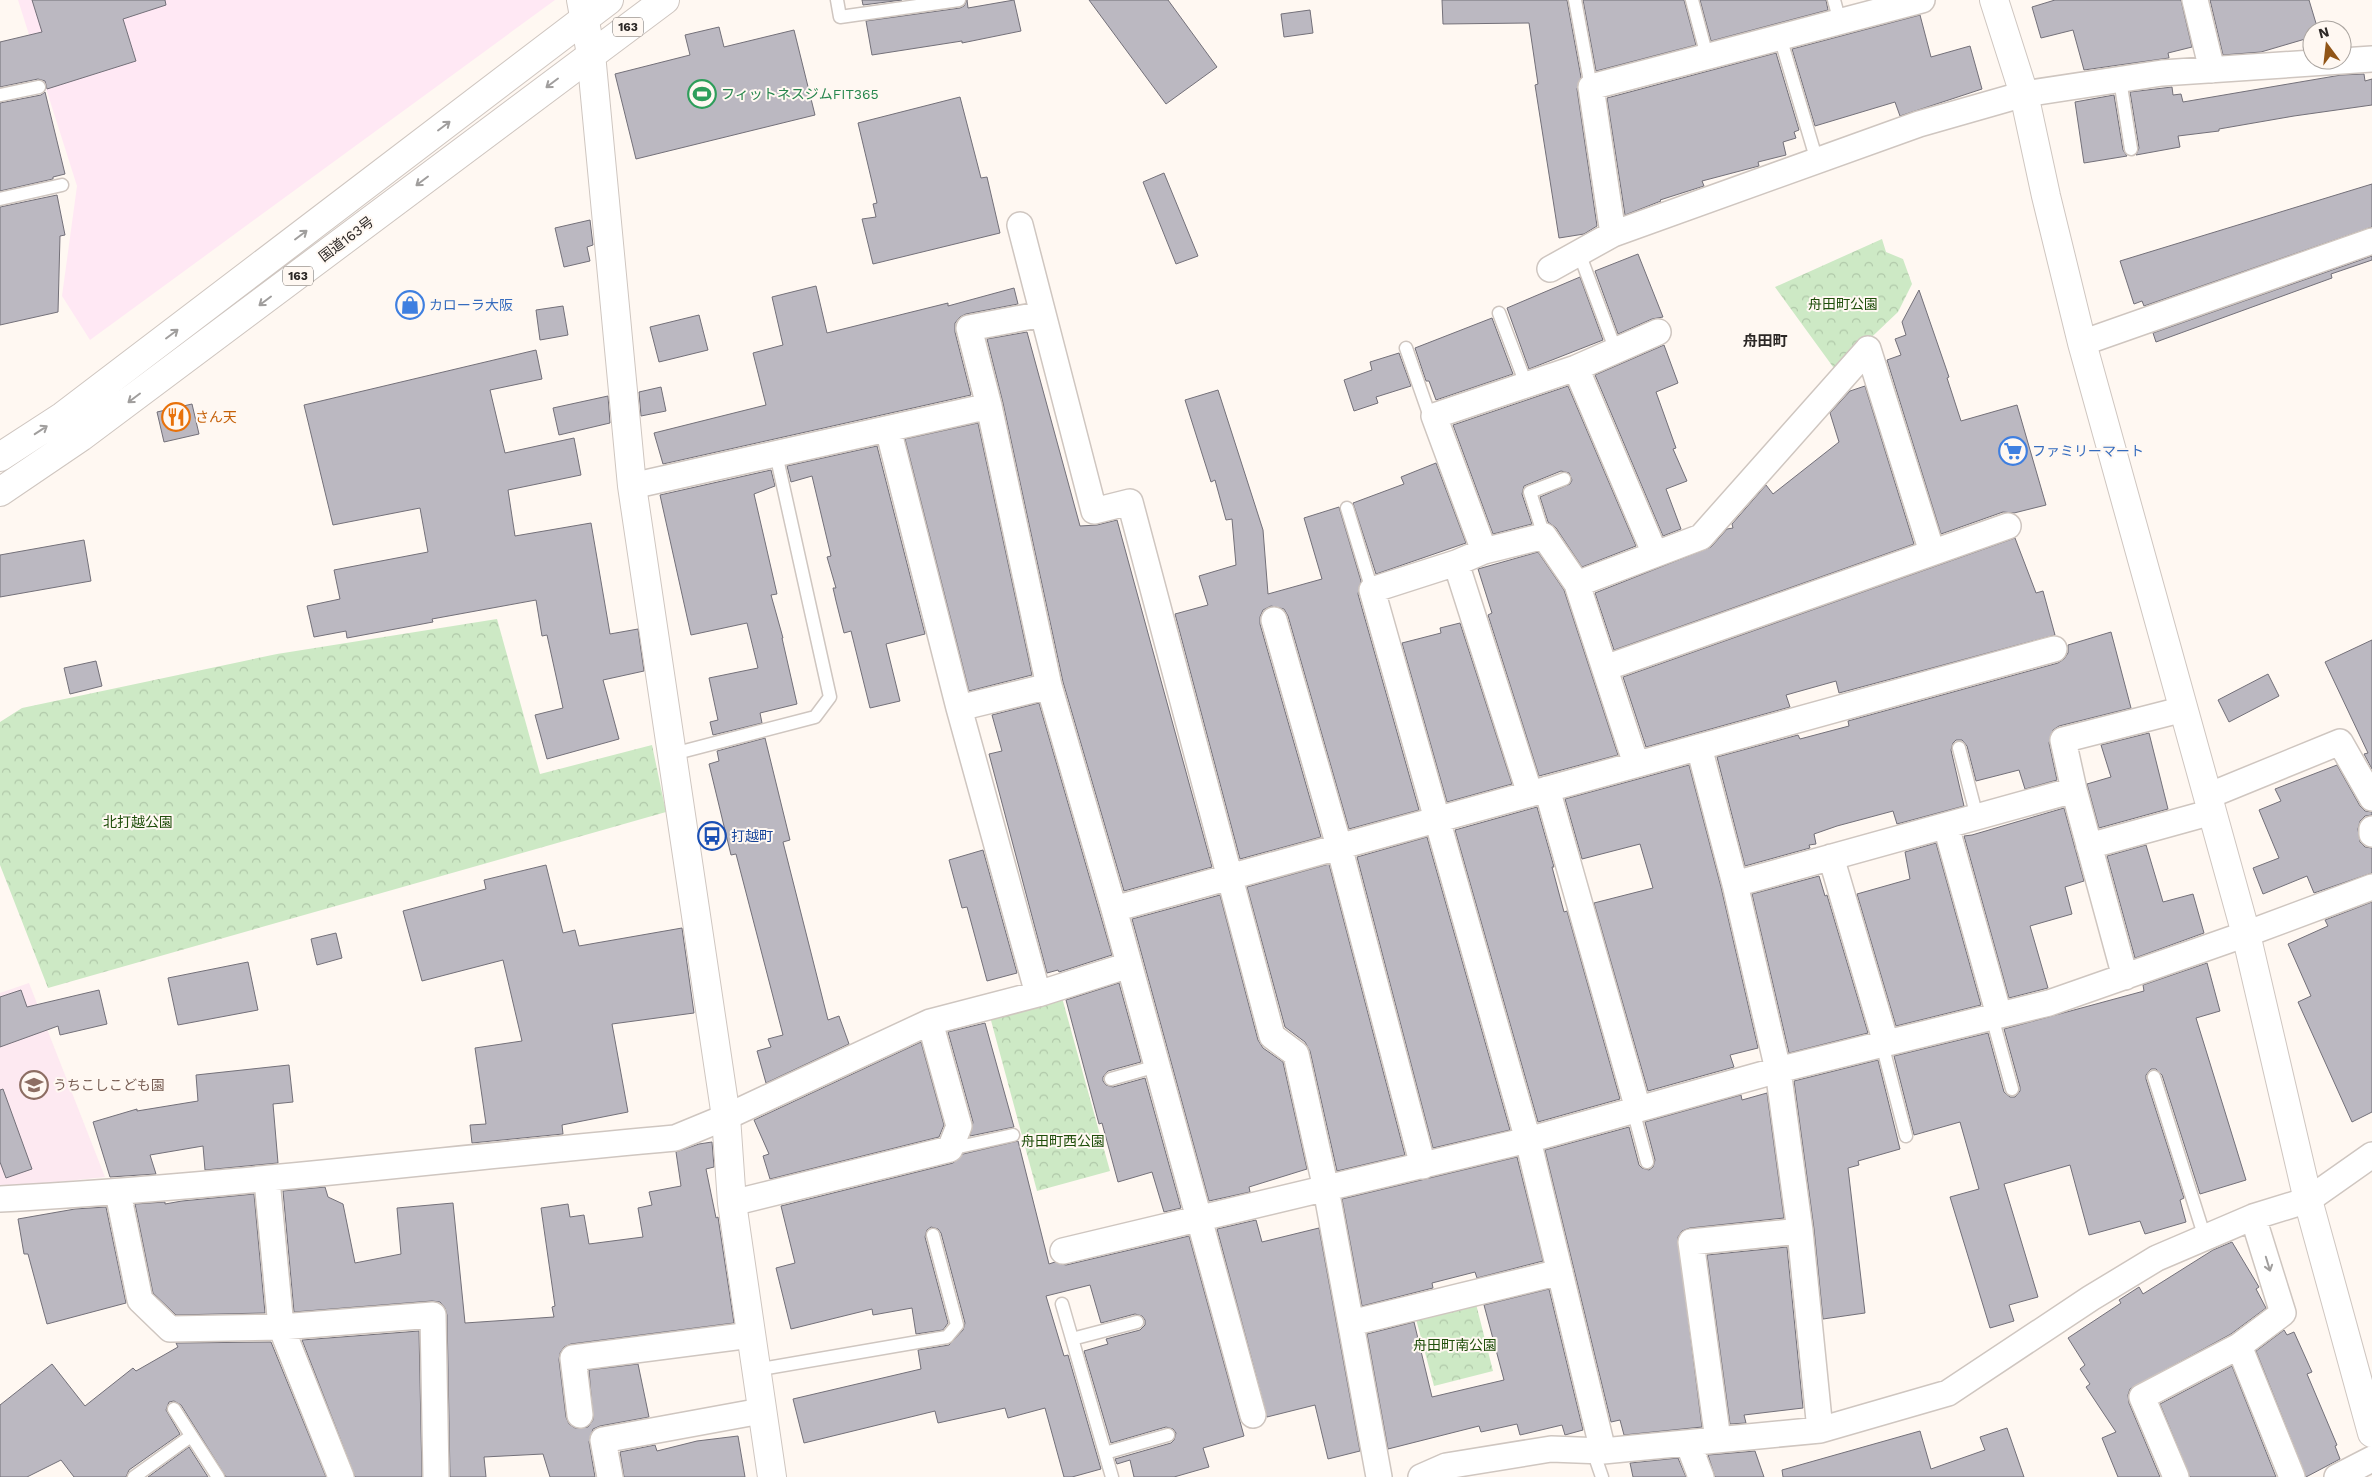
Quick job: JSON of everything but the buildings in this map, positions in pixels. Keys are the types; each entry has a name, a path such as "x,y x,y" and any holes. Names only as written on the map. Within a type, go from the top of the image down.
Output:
{"main road":[{"name":"163","path":"0,457 70,410 582,9 609,0"},
{"name":"国道163号","path":"0,492 81,437 254,309 590,54 665,0"},
{"path":"1998,2 2024,94 2046,196 2082,343 2246,934 2308,1200 2372,1433"},
{"path":"582,9 590,54 632,486 726,1117 732,1203 772,1477"}],"street":[{"path":"1613,234 1591,87 1780,37 1837,11 1922,0"},
{"path":"2195,0 2212,70"},
{"path":"1550,269 1613,234 1919,124 2024,94 2162,73 2372,59"},
{"path":"1020,225 1094,511 1130,502 1272,1036 1296,1054 1326,1189 1379,1477"},
{"path":"2082,343 2372,241"},
{"path":"1043,314 970,328 989,406 1049,686 1130,965 1252,1414"},
{"path":"1484,551 1434,416 1576,368 1658,332"},
{"path":"1577,584 1701,536 1868,348 1932,552"},
{"path":"1576,368 1655,554"},
{"path":"632,486 989,406"},
{"path":"888,429 959,708 1038,994"},
{"path":"1604,668 2008,526"},
{"path":"1598,1451 1560,1272 1528,1140 1372,590 1456,563 1484,551 1544,536 1577,584 1636,764"},
{"path":"1456,563 1538,791 1635,1109"},
{"path":"1274,620 1339,846 1423,1166"},
{"path":"1114,908 2054,649"},
{"path":"959,708 1049,686"},
{"path":"2125,976 2074,790 2063,740 2184,709"},
{"path":"2089,846 2210,804 2340,742 2372,798"},
{"path":"1699,747 1735,884 1778,1070 1800,1231 1820,1430"},
{"path":"1735,884 2074,790"},
{"path":"1946,826 1995,1016"},
{"path":"2372,829 2372,834"},
{"path":"1831,857 1884,1043"},
{"path":"1063,1251 1528,1140 1778,1070 2049,1003 2246,934 2372,887"},
{"path":"0,1199 118,1193 267,1180 675,1138 726,1117 930,1022 1038,994 1130,965"},
{"path":"732,1203 950,1149 959,1126 930,1022"},
{"path":"1422,1477 1551,1449 1598,1451 1820,1430 1948,1393 2091,1298 2157,1258 2253,1217 2308,1200 2372,1155"},
{"path":"267,1180 282,1327 341,1477"},
{"path":"118,1193 140,1300 170,1329 282,1327 433,1315 436,1477"},
{"path":"2176,1477 2142,1397 2239,1346 2283,1313 2253,1217"},
{"path":"1718,1440 1691,1242 1800,1231"},
{"path":"1351,1323 1560,1272"},
{"path":"580,1415 573,1358 751,1335"},
{"path":"2239,1346 2292,1477"},
{"path":"610,1477 603,1440 762,1411"},
{"path":"1688,1443 1701,1477"},
{"path":"2337,1477 2372,1460"}],"lane":[{"path":"837,0 840,17 959,0"},
{"path":"1575,0 1591,87"},
{"path":"1692,0 1707,56"},
{"path":"1780,37 1817,161"},
{"path":"2120,80 2130,148"},
{"path":"0,96 39,87"},
{"path":"0,199 62,185"},
{"path":"1579,253 1616,351"},
{"path":"1498,313 1526,384"},
{"path":"1406,348 1428,411 1434,416"},
{"path":"672,754 815,717 830,697 776,454"},
{"path":"1544,536 1530,492 1564,479"},
{"path":"1347,508 1372,590"},
{"path":"1959,748 1977,817"},
{"path":"1995,1016 2012,1089"},
{"path":"1884,1043 1906,1136"},
{"path":"1111,1079 1157,1066"},
{"path":"2154,1077 2205,1238"},
{"path":"1635,1109 1647,1162"},
{"path":"950,1149 1013,1135"},
{"path":"756,1370 948,1337 957,1324 933,1235"},
{"path":"1062,1304 1112,1477"},
{"path":"1072,1339 1137,1322"},
{"path":"174,1409 218,1477"},
{"path":"1105,1452 1168,1434"},
{"path":"134,1477 191,1436"},
{"path":"1598,1451 1602,1477"}],"shaded area":[{"path":"18,0 555,0 90,340 62,296 77,186"},
{"name":"うちこしこども園","path":"29,983 105,1177 0,1188 0,993"}],"green space":[{"name":"舟田町公園","path":"1882,239 1886,252 1903,259 1912,284 1898,312 1836,371 1775,287"},
{"name":"北打越公園","path":"497,619 540,774 652,745 666,812 48,988 0,865 0,722 22,708 277,654"},
{"name":"舟田町西公園","path":"1061,994 1110,1171 1037,1191 989,1013"},
{"name":"舟田町南公園","path":"1476,1304 1493,1371 1434,1386 1416,1319"}],"place":[{"name":"フィットネスジムFIT365","path":"702,94"},
{"name":"カローラ大阪","path":"410,305"},
{"name":"さん天","path":"176,417"},
{"name":"ファミリーマート","path":"2013,451"},
{"name":"打越町","path":"712,836"},
{"name":"うちこしこども園","path":"34,1085"}],"district":[{"name":"舟田町","path":"1765,341"}]}
